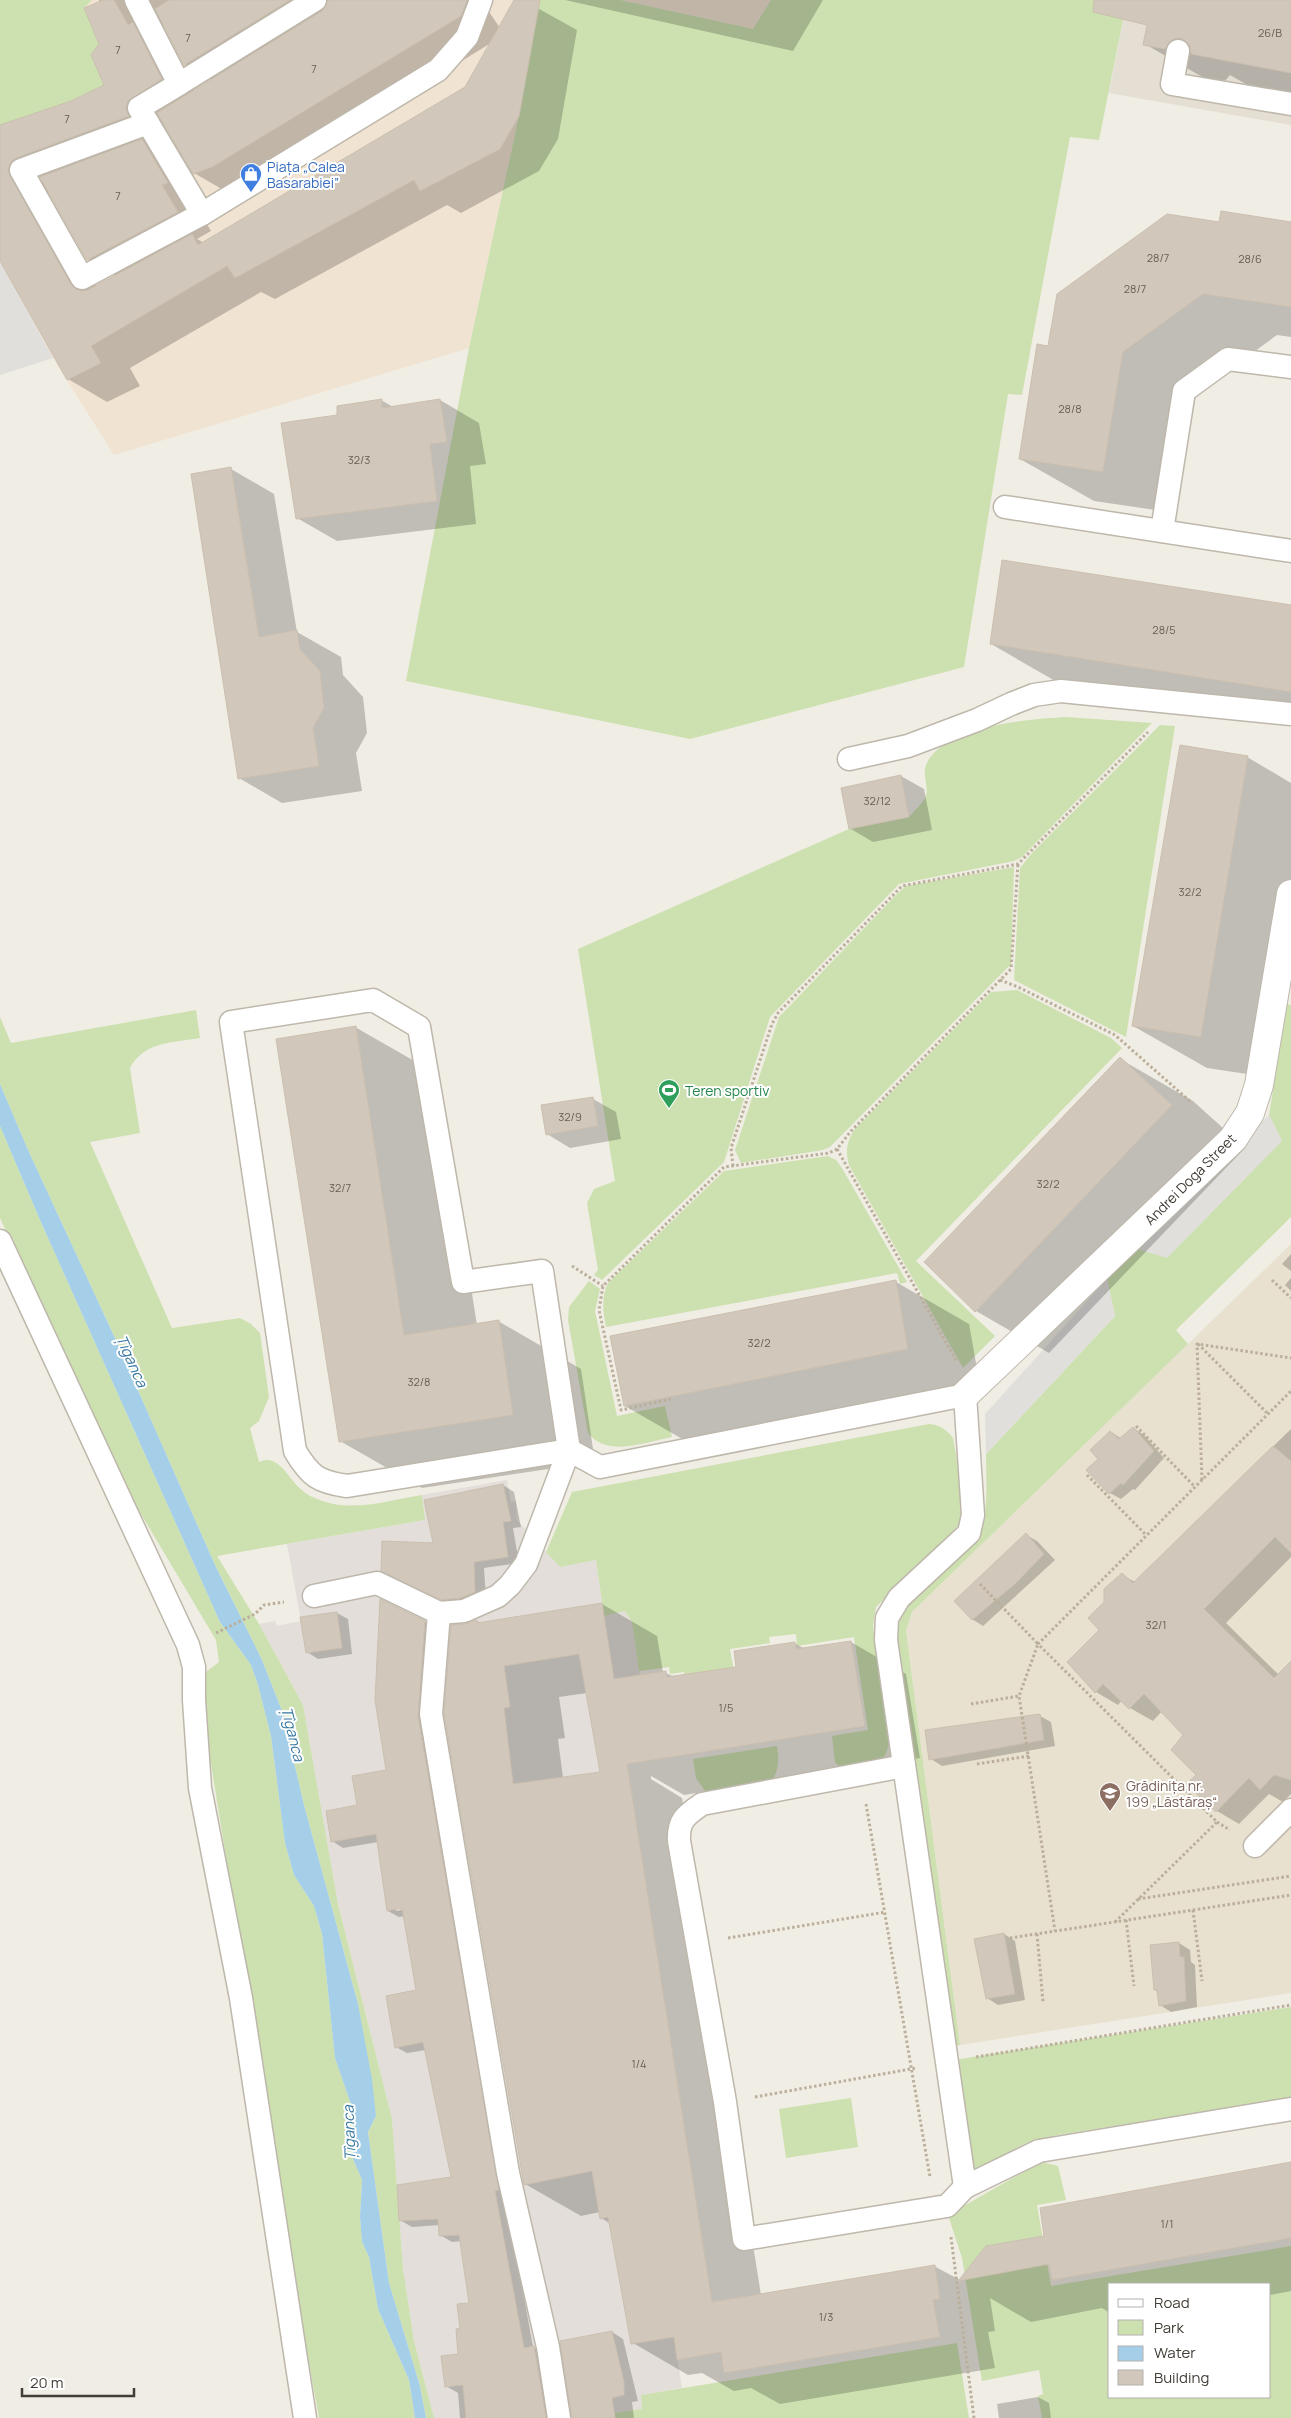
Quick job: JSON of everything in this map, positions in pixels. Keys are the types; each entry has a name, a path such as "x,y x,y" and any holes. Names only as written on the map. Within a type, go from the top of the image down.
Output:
{"street":[{"name":"Andrei Doga Street","path":"968,1392 1233,1139 1250,1113 1259,1085 1291,894"}],"lane":[{"path":"137,0 179,84"},
{"path":"202,214 139,108 315,0"},
{"path":"148,123 21,170 82,278 202,214 438,70 467,37 481,0"},
{"path":"1178,51 1172,84 1291,104"},
{"path":"1162,531 1184,391 1228,359 1291,367"},
{"path":"1005,507 1291,551"},
{"path":"849,759 908,746 1034,695 1061,691 1291,714"},
{"path":"314,1596 377,1583 439,1613 464,1611 498,1596 510,1585 526,1564 569,1450 542,1271 463,1282 419,1027 374,1000 231,1022 295,1451 306,1470 325,1483 347,1486 569,1450 600,1467 968,1392 974,1515 969,1533 899,1598 887,1618 886,1640 965,2187"},
{"path":"0,1241 188,1645 194,1667 194,1700 200,1788 241,1998 305,2418"},
{"path":"439,1613 430,1714 508,2173 548,2347 559,2418"},
{"path":"904,1766 702,1804 688,1814 678,1827 725,2102 744,2240 941,2208 965,2187 1039,2151 1291,2109"},
{"path":"1255,1846 1291,1810"}],"path":[{"path":"733,1166 732,1148 772,1024 778,1013 902,886 1018,864 1176,703"},
{"path":"671,1399 621,1410 599,1310 603,1286 724,1167 829,1153 836,1149 851,1131 1000,980 1013,964 1018,864"},
{"path":"1000,980 1115,1035 1192,1103"},
{"path":"836,1149 968,1392"},
{"path":"1272,1280 1291,1298"},
{"path":"1197,1344 1291,1358"},
{"path":"1197,1344 1268,1414"},
{"path":"1197,1344 1202,1480"},
{"path":"1055,1931 1020,1696 1038,1644 1291,1390"},
{"path":"1136,1426 1195,1487"},
{"path":"1087,1475 1146,1536"},
{"path":"980,1584 1217,1822 1115,1922"},
{"path":"212,1635 255,1614"},
{"path":"971,1704 1020,1696"},
{"path":"977,1764 1029,1756"},
{"path":"860,1774 886,1912 912,2069 941,2208 974,2418"},
{"path":"1138,1900 1291,1876"},
{"path":"1010,1938 1291,1896"},
{"path":"1193,1910 1202,1980"},
{"path":"698,1943 886,1912"},
{"path":"1126,1920 1134,1986"},
{"path":"1037,1934 1044,2002"},
{"path":"725,2102 948,2062 1291,2005"}],"shaded area":[{"name":"Piața „Calea Basarabiei”","path":"92,0 540,0 519,116 469,348 114,455 53,358 0,261 0,125 71,101 91,55 84,8"},
{"path":"620,0 771,0 753,29"},
{"path":"1127,0 1291,0 1291,125 1109,93"},
{"path":"0,261 53,358 0,375"},
{"path":"1269,1115 1282,1141 1167,1258 1137,1249"},
{"name":"Grădinița nr. 199 „Lăstăraș“","path":"1291,1244 1291,1993 960,2045 906,1631 912,1612"},
{"path":"1107,1279 1115,1316 986,1454 985,1414"},
{"path":"507,1480 511,1502 516,1501 517,1520 560,1567 596,1560 604,1616 625,1611 632,1622 640,1675 613,1679 600,1772 559,1778 651,2341 674,2337 682,2388 641,2395 642,2409 615,2413 615,2418 434,2418 414,2341 403,2269 392,2119 338,1904 303,1705 259,1624 275,1621 277,1626 301,1621 287,1544 425,1520 422,1495"}],"green space":[{"path":"0,0 92,0 84,8 99,44 91,55 104,85 71,101 0,125"},
{"path":"540,0 620,0 753,29 771,0 1127,0 1099,140 1070,137 1022,395 1008,394 964,667 690,739 406,681 469,348 519,116"},
{"path":"1066,717 1152,723 1022,857 1014,861 899,884 770,1017 724,1162 602,1280 594,1275 598,1270 587,1203 594,1189 615,1181 578,949 849,829 909,817 926,796 926,765 935,752 950,741 989,727 1031,720"},
{"path":"1160,725 1175,726 1126,1037 1014,980 1020,868 1032,853"},
{"path":"1014,867 1011,964 830,1147 823,1150 741,1163 735,1150 779,1017 906,886"},
{"path":"1017,990 1111,1038 1122,1048 916,1261 995,1336 963,1368 849,1165 847,1146 854,1130 991,992"},
{"path":"1287,1004 1291,1005 1291,1217 1176,1330 1188,1344 912,1612 906,1631 960,2045 952,2046 897,1636 901,1612 908,1601 950,1564 979,1533 983,1524 986,1507 986,1454 1115,1316 1107,1279 1137,1249 1282,1141 1269,1115"},
{"path":"196,1010 200,1038 151,1048 136,1059 130,1068 140,1133 90,1142 172,1328 240,1318 251,1324 260,1333 269,1397 259,1421 250,1428 259,1462 266,1460 278,1464 306,1494 332,1504 345,1505 371,1504 422,1495 425,1520 217,1556 259,1624 303,1705 338,1904 392,2119 403,2269 414,2341 434,2418 426,2418 420,2386 389,2283 368,2132 376,2116 358,2004 304,1805 282,1711 262,1660 215,1565 0,1084 0,1017 11,1043"},
{"path":"0,1126 40,1220 220,1622 251,1665 258,1685 271,1736 285,1843 294,1875 314,1906 322,1934 335,2058 355,2116 353,2159 362,2180 360,2217 362,2242 369,2257 378,2309 409,2380 415,2418 319,2418 260,2094 246,1981 206,1733 204,1698 206,1672 219,1662 216,1640 116,1472 0,1218"},
{"path":"828,1156 836,1160 842,1168 907,1282 900,1284 897,1273 606,1327 603,1305 608,1283 724,1171"},
{"path":"589,1281 600,1289 595,1311 617,1416 665,1406 672,1437 639,1445 616,1447 596,1441 588,1433 568,1320 569,1307"},
{"path":"929,1424 942,1428 953,1438 964,1499 964,1512 960,1524 876,1607 873,1626 889,1741 884,1757 873,1765 842,1769 835,1762 832,1736 868,1730 854,1637 797,1646 796,1634 769,1637 770,1643 730,1649 734,1671 686,1680 684,1672 670,1674 669,1667 639,1671 632,1622 625,1611 604,1616 596,1560 560,1567 546,1552 572,1492"},
{"path":"777,1746 778,1764 772,1781 714,1793 705,1791 696,1778 693,1759"},
{"path":"1291,2007 1291,2098 1058,2135 1026,2143 970,2173 954,2060"},
{"path":"851,2098 858,2147 786,2158 779,2109"},
{"path":"1041,2162 1058,2166 1066,2200 1037,2205 1051,2286 1291,2246 1291,2418 1042,2418 1038,2396 1043,2394 1039,2370 982,2381 962,2258 948,2215"},
{"path":"957,2343 969,2418 615,2418 615,2413 642,2409 641,2395"}],"water":[{"path":"0,1084 215,1565 262,1660 282,1711 304,1805 358,2004 372,2079 376,2116 368,2132 389,2283 420,2386 426,2418 415,2418 409,2380 378,2309 369,2257 362,2242 360,2217 362,2180 353,2159 355,2116 335,2058 322,1934 314,1906 294,1875 285,1843 271,1736 258,1685 251,1665 220,1622 40,1220 0,1126"}],"building":[{"path":"103,0 114,0 128,25 133,22 162,79 128,101 126,109 129,116 16,158 11,162 8,169 10,176 71,284 81,291 88,290 192,234 198,245 465,87 514,0 540,0 519,116 500,149 420,191 414,180 235,278 227,266 91,346 101,363 67,380 0,261 0,125 71,101 104,85 91,55 99,44 84,8"},
{"path":"169,0 290,0 184,65 155,9"},
{"path":"328,0 467,0 461,16 212,167 193,174 157,113 322,11"},
{"path":"1094,0 1291,0 1291,73 1191,54 1190,46 1181,38 1173,39 1165,49 1143,45 1147,25 1093,12"},
{"path":"142,139 168,183 162,185 178,212 87,260 40,177"},
{"path":"1221,211 1291,222 1291,307 1203,294 1123,352 1103,472 1019,459 1037,344 1048,346 1057,294 1167,214 1219,222"},
{"path":"382,399 382,408 440,399 447,442 430,444 437,501 296,519 281,423 337,415 337,406"},
{"path":"231,467 259,637 297,630 300,649 320,671 324,708 313,728 319,766 238,779 191,474"},
{"path":"1002,560 1291,605 1291,692 990,644"},
{"path":"1180,745 1248,756 1201,1037 1132,1026"},
{"path":"901,775 909,817 849,829 841,788"},
{"path":"356,1026 404,1335 499,1320 513,1415 339,1442 276,1039"},
{"path":"1120,1057 1172,1105 975,1312 924,1262"},
{"path":"593,1097 598,1126 546,1135 541,1105"},
{"path":"896,1280 908,1349 624,1406 610,1336"},
{"path":"1133,1427 1154,1451 1123,1485 1121,1483 1109,1494 1086,1470 1098,1459 1090,1450 1110,1431 1119,1439"},
{"path":"1273,1446 1291,1461 1291,1553 1275,1537 1204,1609 1274,1678 1291,1661 1291,1780 1274,1775 1260,1790 1249,1778 1216,1812 1186,1784 1196,1775 1171,1750 1183,1735 1144,1694 1129,1709 1103,1684 1095,1693 1067,1662 1099,1630 1088,1618 1104,1602 1104,1589 1122,1573 1133,1583"},
{"path":"503,1484 511,1521 503,1522 508,1557 474,1562 475,1592 461,1598 442,1600 381,1571 382,1541 433,1543 424,1500"},
{"path":"1026,1533 1044,1554 1015,1584 972,1620 954,1601"},
{"path":"380,1599 425,1621 418,1716 499,2190 495,2191 524,2348 534,2346 546,2418 466,2418 463,2385 445,2387 441,2356 458,2354 456,2329 460,2328 457,2304 469,2303 459,2235 439,2236 438,2219 399,2221 397,2185 451,2177 423,2042 395,2048 386,1996 416,1990 402,1908 387,1911 376,1834 331,1842 326,1811 357,1805 352,1776 386,1770 375,1700"},
{"path":"602,1603 614,1679 666,1671 667,1677 736,1667 734,1651 795,1642 796,1649 851,1641 865,1726 627,1764 712,2302 935,2265 940,2299 933,2300 940,2337 724,2373 721,2352 677,2360 674,2337 631,2344 608,2217 600,2219 592,2171 524,2185 444,1713 451,1625 465,1624 477,1620 477,1623","holes":["579,1654 600,1772 513,1784 504,1708 510,1707 504,1666"]},
{"path":"337,1612 342,1648 306,1653 300,1617"},
{"path":"1040,1714 1044,1740 929,1760 925,1730"},
{"path":"1004,1933 1015,1994 986,1999 974,1939"},
{"path":"1179,1942 1180,1957 1184,1957 1186,2001 1159,2006 1157,1990 1154,1990 1150,1945"},
{"path":"1291,2162 1291,2238 1052,2280 1049,2264 958,2281 986,2246 1044,2236 1040,2208"},
{"path":"612,2331 624,2382 624,2395 612,2398 615,2418 572,2418 560,2341"}],"place":[{"name":"Piața „Calea Basarabiei”","path":"251,193"},
{"name":"Teren sportiv","path":"669,1109"},
{"name":"Grădinița nr. 199 „Lăstăraș“","path":"1110,1812"}],"water label":[{"name":"Țîganca","path":"132,1361"},
{"name":"Țîganca","path":"293,1734"},
{"name":"Țîganca","path":"349,2133"}]}
